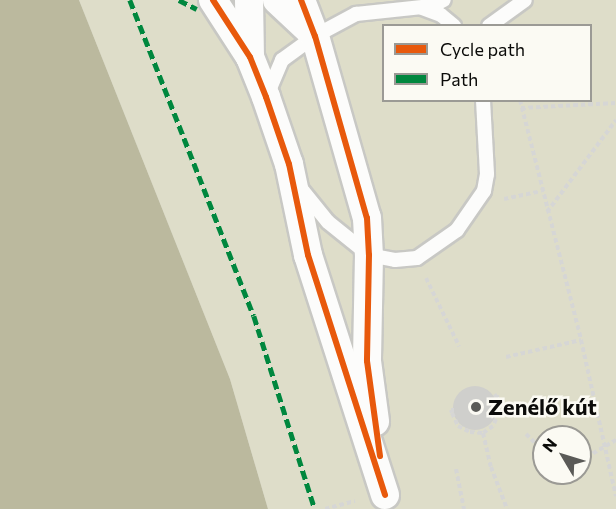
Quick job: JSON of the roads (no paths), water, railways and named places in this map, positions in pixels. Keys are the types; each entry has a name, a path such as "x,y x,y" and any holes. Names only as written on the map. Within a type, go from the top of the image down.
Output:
{"street":[{"path":"213,0 250,57 266,97 289,164 308,255 387,502"},
{"path":"249,0 250,57"},
{"path":"277,0 315,36"},
{"path":"301,0 315,36 367,218 368,361 387,502"}],"lane":[{"path":"266,97 282,60 315,36 356,14 420,7 444,0"},
{"path":"492,24 525,0"},
{"path":"420,7 441,15 452,24"},
{"path":"289,164 306,197 328,222 369,255 395,260 417,258 457,230 484,191 487,174 483,102"}],"place":[{"name":"Zenélő kút","path":"476,407"}]}
